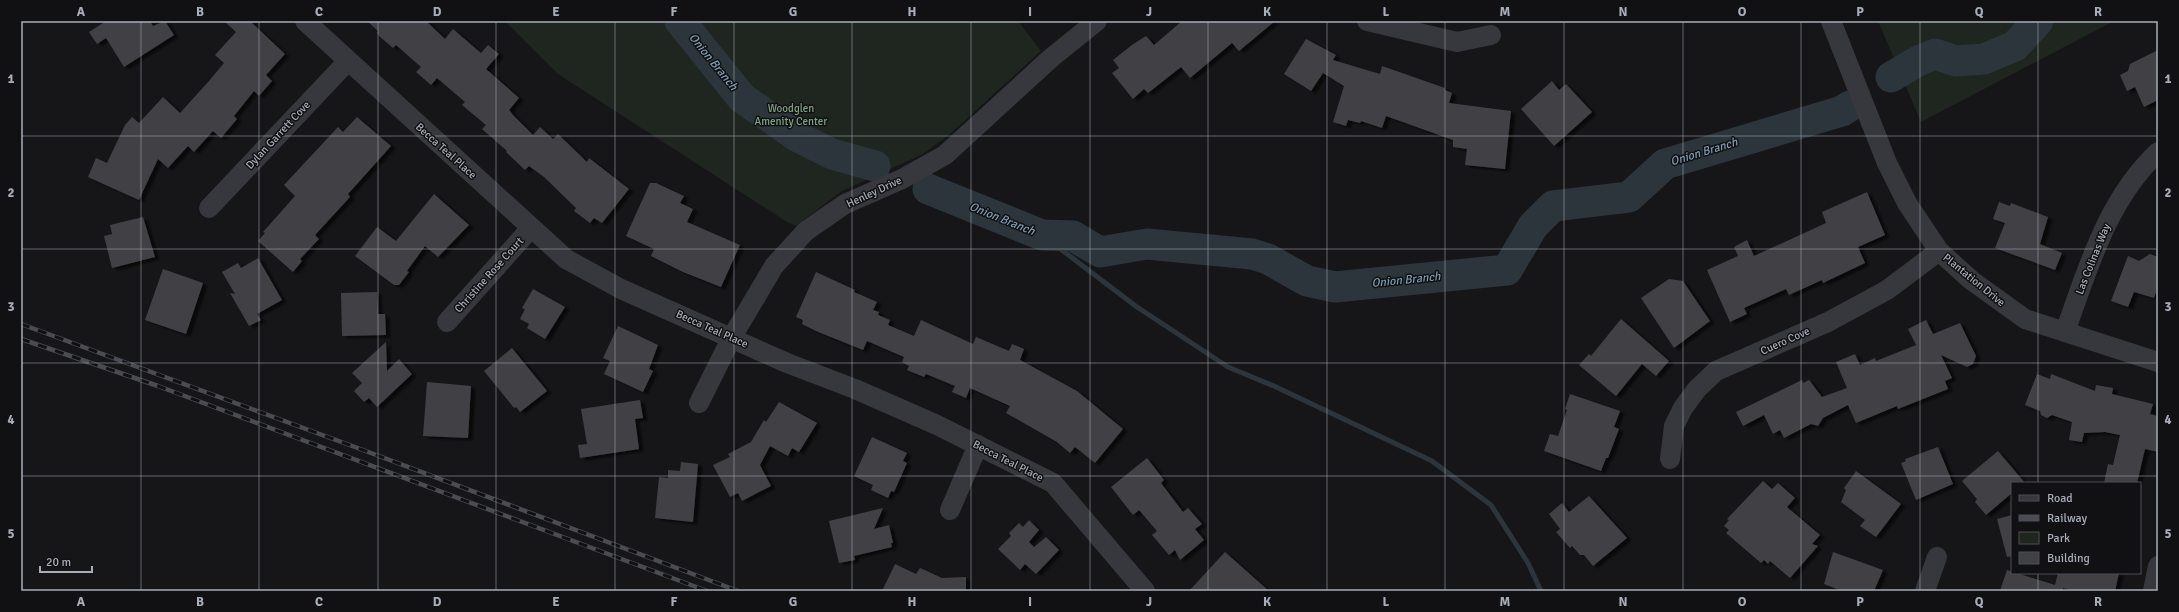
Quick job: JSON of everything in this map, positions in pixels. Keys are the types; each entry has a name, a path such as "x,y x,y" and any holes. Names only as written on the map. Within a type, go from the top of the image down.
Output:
{"street":[{"name":"Becca Teal Place","path":"305,21 530,229 566,259 621,289 732,337 787,363 862,392 978,445 1053,483 1145,591"},
{"name":"Henley Drive","path":"699,403 732,337 774,266 806,231 845,204 902,179 945,155 1051,58 1097,21"},
{"path":"1367,21 1457,42 1491,35"},
{"name":"Plantation Drive","path":"1831,21 1887,163 1907,203 1939,251 1971,280 2025,319 2158,362"},
{"name":"Dylan Garrett Cove","path":"209,208 348,61"},
{"name":"Las Colinas Way","path":"2065,332 2102,231 2118,202 2141,168 2158,152"},
{"name":"Christine Rose Court","path":"447,322 530,229"},
{"name":"Cuero Cove","path":"1670,459 1674,426 1683,408 1698,389 1716,371 1841,315 1887,290 1939,251"},
{"path":"950,510 978,445"},
{"path":"1925,591 1937,557"},
{"path":"2153,591 2158,566"}],"green space":[{"name":"Woodglen Amenity Center","path":"505,21 1018,21 1041,51 950,134 923,154 842,191 796,226 787,222 558,74"},
{"path":"1878,21 2114,21 1921,122"}],"building":[{"path":"106,21 150,21 153,26 165,21 174,35 124,67 106,38 97,44 89,32"},
{"path":"224,21 250,21 285,54 266,75 272,81 259,96 254,91 234,116 237,119 221,138 213,131 194,152 188,146 168,168 158,159 139,200 88,177 96,158 107,163 125,125 132,117 139,123 163,97 180,113 209,81 224,63 215,55 236,32"},
{"path":"367,21 426,21 445,39 453,29 481,53 488,45 499,54 486,69 519,98 509,110 514,116 533,135 540,127 553,139 558,134 587,162 589,158 629,189 602,223 594,218 590,223 574,211 576,208 544,177 529,166 525,170 506,152 507,151 482,129 486,125 462,105 465,102 437,78 431,85 416,72 421,67 396,45 393,48 379,36 377,33 378,31"},
{"path":"1182,21 1275,21 1239,51 1232,43 1190,78 1181,67 1148,93 1144,89 1133,99 1112,73 1119,68 1113,60 1146,36 1154,45"},
{"path":"1306,39 1336,55 1333,60 1380,74 1382,66 1445,88 1445,90 1452,93 1449,103 1511,111 1505,169 1465,165 1467,149 1453,147 1453,140 1386,116 1382,128 1361,121 1360,123 1348,120 1346,126 1333,122 1344,86 1323,73 1311,91 1284,74"},
{"path":"2158,50 2158,100 2144,107 2135,87 2127,91 2120,75 2128,71 2130,64"},
{"path":"1552,81 1559,90 1566,84 1592,112 1554,146 1521,109"},
{"path":"357,117 391,146 348,194 350,197 315,235 319,239 300,259 302,261 293,272 258,241 265,233 263,232 295,196 284,185 338,127 343,132"},
{"path":"650,183 656,183 684,196 680,203 693,209 687,222 740,245 721,287 683,272 651,256 654,249 626,236"},
{"path":"1867,192 1885,235 1858,247 1865,263 1823,283 1822,280 1789,295 1786,289 1744,308 1747,314 1730,322 1707,270 1738,256 1734,247 1747,240 1754,256 1826,223 1822,212"},
{"path":"434,194 469,225 438,257 425,246 399,285 394,285 355,256 377,227 396,241"},
{"path":"1999,202 2010,206 2011,203 2048,217 2040,244 2062,253 2055,270 1995,248 2005,223 1993,219"},
{"path":"143,217 155,257 112,268 104,236 112,234 110,225"},
{"path":"2150,254 2158,257 2158,287 2154,298 2134,292 2128,307 2111,301 2128,256 2139,261"},
{"path":"258,258 282,300 257,314 261,320 249,326 230,293 235,294 222,272 238,263 241,268"},
{"path":"163,269 203,283 186,334 145,320"},
{"path":"816,272 877,302 873,310 879,312 878,315 890,320 888,325 914,336 921,320 973,344 976,337 1009,351 1012,344 1024,349 1020,360 1077,391 1123,429 1095,463 1075,447 1070,453 1057,442 1006,413 1010,406 970,388 966,398 952,392 955,386 926,374 924,377 907,370 909,366 902,362 904,357 867,341 863,350 802,324 803,320 796,317"},
{"path":"1669,279 1683,281 1710,321 1674,348 1641,298"},
{"path":"533,289 565,307 545,339 527,328 529,324 520,319 525,309 522,308"},
{"path":"377,292 378,314 385,314 386,335 342,336 341,293"},
{"path":"1621,319 1669,361 1656,376 1642,364 1616,396 1579,365 1589,354 1591,356"},
{"path":"1926,320 1933,334 1960,323 1976,356 1973,364 1967,367 1941,355 1952,378 1945,381 1948,389 1898,409 1897,406 1856,423 1848,405 1823,418 1818,426 1811,424 1784,438 1780,430 1773,434 1764,415 1743,426 1736,412 1802,380 1803,383 1809,380 1822,397 1847,388 1836,362 1855,354 1860,365 1875,358 1876,361 1916,345 1908,329"},
{"path":"618,326 658,345 649,369 653,371 643,392 604,374 610,361 603,358"},
{"path":"386,342 387,371 399,359 412,374 377,407 369,398 364,402 354,391 362,383 352,373"},
{"path":"512,348 547,391 520,412 516,407 514,408 484,371"},
{"path":"2037,374 2050,379 2051,374 2095,391 2096,385 2113,388 2112,394 2153,404 2150,414 2158,416 2158,452 2145,449 2137,482 2104,482 2108,464 2113,465 2120,435 2105,432 2084,433 2082,442 2069,440 2072,422 2052,415 2047,418 2041,415 2040,411 2025,405"},
{"path":"427,382 471,386 468,438 423,436"},
{"path":"1570,394 1620,411 1614,427 1619,429 1608,458 1606,458 1601,471 1544,451 1550,434 1558,436 1567,410 1565,409"},
{"path":"640,400 643,418 635,419 639,449 580,458 578,445 587,444 581,409"},
{"path":"779,402 817,423 799,452 792,448 788,456 770,446 760,465 771,486 742,501 738,493 730,497 713,465 730,457 728,454 751,442 764,420 766,422"},
{"path":"872,437 907,453 903,461 907,463 894,492 891,491 888,498 871,490 873,485 854,476"},
{"path":"1938,447 1953,484 1916,500 1901,463 1906,461 1905,459"},
{"path":"1998,451 2024,482 2011,482 2011,494 1986,515 1975,502 1977,499 1962,481"},
{"path":"1147,458 1164,480 1161,483 1183,512 1188,508 1202,524 1195,529 1204,540 1180,560 1175,550 1169,555 1152,535 1157,531 1139,510 1133,515 1111,487"},
{"path":"681,462 698,464 693,522 655,518 659,477 668,478 668,470 680,471"},
{"path":"1856,471 1901,504 1876,537 1860,526 1865,520 1841,502 1846,490 1844,488"},
{"path":"1763,481 1772,489 1778,483 1795,498 1787,507 1820,535 1812,544 1818,546 1790,578 1770,561 1768,564 1764,560 1761,563 1726,533 1729,530 1724,526 1729,520 1727,519"},
{"path":"1589,496 1627,538 1593,566 1584,555 1580,555 1572,546 1570,548 1556,532 1560,529 1549,514 1562,503 1569,512"},
{"path":"883,508 874,529 889,525 893,543 891,543 892,547 854,556 855,560 839,563 829,521"},
{"path":"2011,515 2011,556 2007,557 1997,519"},
{"path":"1029,520 1039,530 1029,542 1034,547 1046,537 1059,550 1036,574 1025,564 1020,570 998,549 1011,536 1009,533 1019,523 1023,527"},
{"path":"1225,552 1269,591 1189,591"},
{"path":"1833,552 1883,570 1874,591 1842,591 1824,584"},
{"path":"895,564 916,574 920,568 942,578 966,577 966,590 968,591 882,591"},
{"path":"2007,570 2011,571 2011,574 2020,574 2055,585 2058,574 2119,574 2115,591 2075,591 2063,588 2063,591 2000,591"}],"waterway":[{"name":"Onion Branch","path":"680,21 742,98 798,137 832,154 875,166"},
{"name":"Onion Branch","path":"1891,77 1918,61 1935,54 1956,61 1984,59 2015,46 2038,21"},
{"name":"Onion Branch","path":"928,189 1042,235 1073,236 1100,252 1147,244 1252,254 1268,259 1307,281 1335,287 1507,270 1533,226 1553,206 1629,197 1665,164 1842,111 1850,106"},
{"path":"1042,235 1137,307 1228,367 1274,386 1432,461 1491,505 1528,563 1541,591"}],"railway":[{"path":"21,324 355,447 738,591"},
{"path":"21,339 158,386 707,591"}]}
